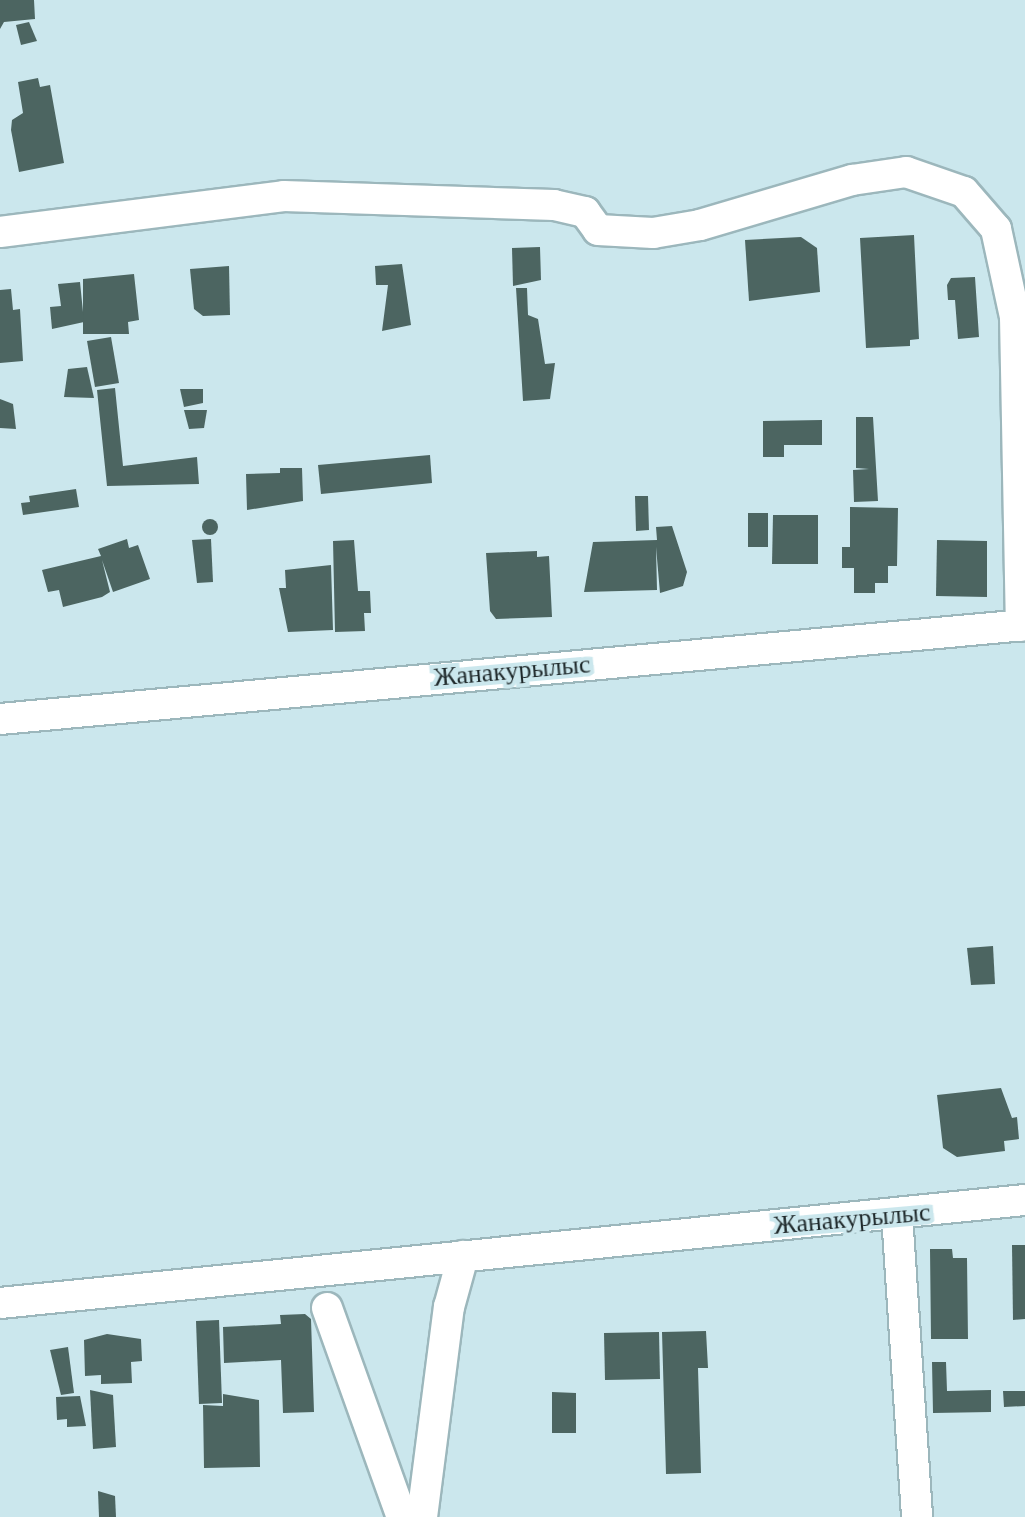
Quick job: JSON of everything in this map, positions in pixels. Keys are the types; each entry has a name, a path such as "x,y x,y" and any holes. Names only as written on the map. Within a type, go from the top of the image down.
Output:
{"street":[{"path":"0,232 284,196 554,205 585,212 598,230 653,233 700,225 852,180 906,172 964,192 996,229 1015,317 1023,626"},
{"name":"Жанакурылыс","path":"0,719 1023,626"},
{"name":"Жанакурылыс","path":"0,1303 1025,1200"},
{"path":"897,1215 917,1517"},
{"path":"422,1517 449,1307 463,1256"},
{"path":"327,1308 402,1517"}],"building":[{"path":"0,0 34,0 35,19 4,22 0,29"},
{"path":"29,22 37,41 21,45 16,25"},
{"path":"38,78 40,87 50,85 64,163 19,172 11,130 12,120 23,113 18,82"},
{"path":"914,235 919,339 910,340 910,346 866,348 860,238"},
{"path":"801,237 817,248 820,292 749,301 745,240"},
{"path":"540,247 541,280 513,286 512,248"},
{"path":"402,264 411,325 382,331 388,285 376,285 375,266"},
{"path":"229,266 230,315 203,316 194,309 190,269"},
{"path":"134,274 139,320 128,322 129,334 83,334 83,279"},
{"path":"975,277 979,337 958,339 955,300 948,300 947,285 951,278"},
{"path":"80,282 84,322 52,329 50,307 61,306 58,284"},
{"path":"516,288 527,288 528,315 538,319 545,364 555,363 550,399 523,401"},
{"path":"11,289 13,310 20,309 23,361 0,363 0,290"},
{"path":"111,337 119,383 95,387 87,341"},
{"path":"87,367 94,398 64,397 68,369"},
{"path":"115,388 123,466 197,457 199,484 107,486 97,390"},
{"path":"180,389 203,389 203,403 184,407"},
{"path":"0,399 13,404 16,429 0,428"},
{"path":"184,410 207,410 204,428 189,429"},
{"path":"856,417 873,417 878,501 854,502 853,470 869,469 856,468"},
{"path":"822,420 822,445 784,445 784,457 763,457 763,421"},
{"path":"430,455 432,483 321,494 318,465"},
{"path":"280,468 302,468 303,501 247,510 246,474 280,473"},
{"path":"76,489 79,507 23,515 21,503 30,502 29,496"},
{"path":"635,496 648,496 649,530 636,531"},
{"path":"850,507 898,508 897,566 888,566 888,583 875,583 875,593 854,593 854,568 842,568 842,547 850,547"},
{"path":"748,513 768,513 768,547 748,547"},
{"path":"773,515 818,515 818,564 772,564"},
{"path":"207,519 213,519 218,527 216,533 207,535 202,530 202,524"},
{"path":"672,526 687,572 683,586 660,593 656,547 657,590 584,592 593,542 657,540 656,527"},
{"path":"127,539 129,548 138,545 150,579 113,592 102,560 110,592 102,597 63,607 59,590 48,592 42,570 101,556 98,549"},
{"path":"211,539 213,582 197,583 192,540"},
{"path":"354,540 358,591 370,591 371,613 364,613 365,631 335,632 333,541"},
{"path":"937,540 987,541 987,597 936,596"},
{"path":"537,551 537,557 549,556 552,617 496,619 490,611 486,553"},
{"path":"331,565 333,630 288,632 279,588 286,588 285,570"},
{"path":"993,946 995,984 971,985 967,948"},
{"path":"1001,1088 1012,1118 1017,1117 1019,1139 1004,1141 1005,1151 957,1157 943,1148 937,1095"},
{"path":"1012,1245 1025,1245 1025,1319 1013,1320"},
{"path":"930,1249 952,1249 953,1258 967,1258 968,1339 931,1339"},
{"path":"305,1314 311,1319 314,1412 283,1413 281,1360 224,1363 223,1327 281,1324 280,1315"},
{"path":"219,1320 222,1403 199,1404 196,1321"},
{"path":"706,1331 708,1368 698,1368 701,1473 666,1474 662,1332"},
{"path":"659,1332 660,1379 605,1380 604,1333"},
{"path":"107,1334 141,1339 142,1361 131,1362 132,1383 101,1384 101,1375 85,1376 84,1340"},
{"path":"68,1347 74,1393 61,1395 50,1350"},
{"path":"932,1362 946,1362 947,1391 991,1390 991,1412 933,1413"},
{"path":"90,1390 113,1395 116,1447 93,1449"},
{"path":"1003,1391 1025,1391 1025,1406 1004,1407"},
{"path":"552,1392 576,1393 576,1433 552,1433"},
{"path":"223,1394 259,1400 260,1467 204,1468 203,1405 223,1406"},
{"path":"80,1396 86,1426 67,1427 67,1419 57,1420 56,1397"},
{"path":"98,1491 115,1496 116,1517 99,1517"}]}
